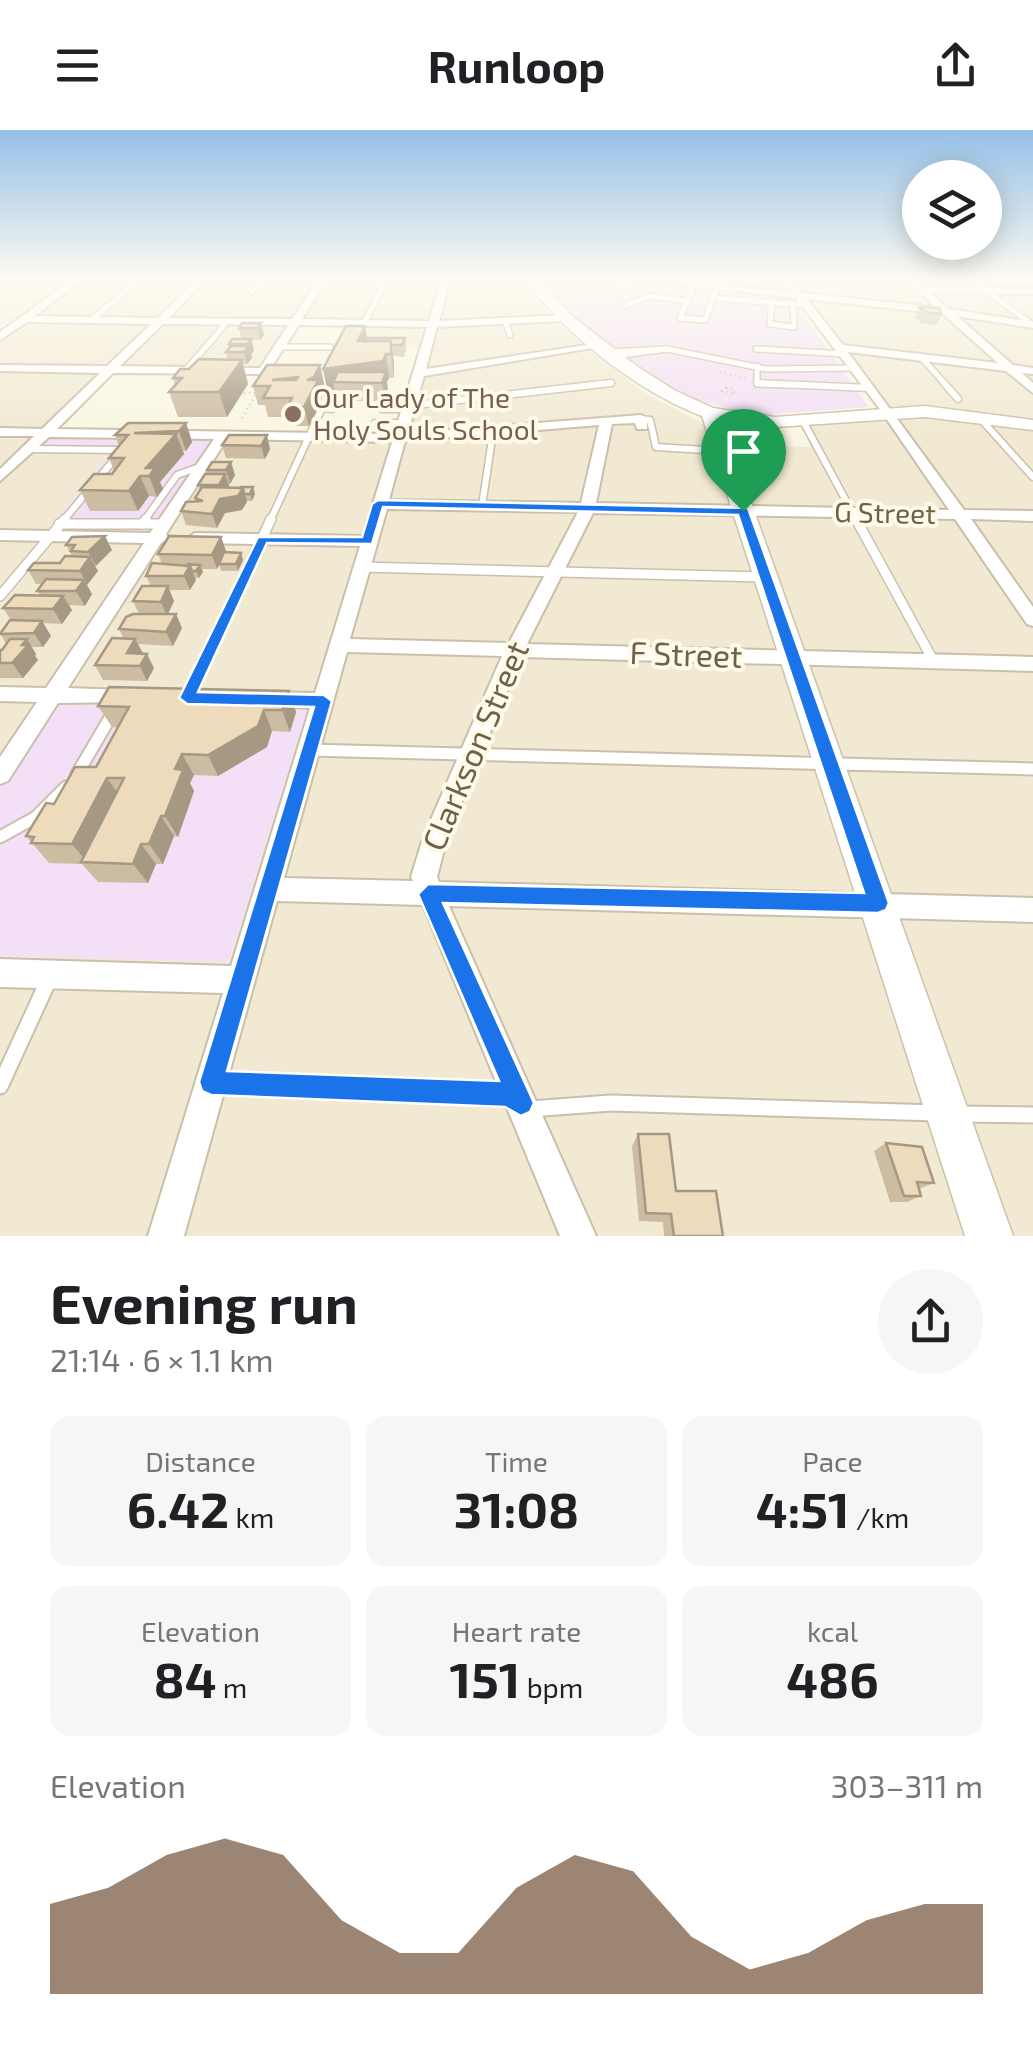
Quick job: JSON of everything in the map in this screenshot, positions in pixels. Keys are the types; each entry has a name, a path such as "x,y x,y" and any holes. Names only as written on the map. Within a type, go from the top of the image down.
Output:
{"street":[{"path":"0,477 148,332"},
{"path":"0,368 267,375 290,332"},
{"path":"166,1236 430,332"},
{"path":"582,332 662,392 710,413 803,421 888,412 977,415 1033,425"},
{"path":"826,332 888,412 1033,620"},
{"path":"968,332 1033,389"},
{"path":"417,374 607,351"},
{"path":"843,351 920,356 1033,372"},
{"path":"710,413 989,1236"},
{"path":"0,432 310,436 404,419 493,432 642,422"},
{"name":"Clarkson Street","path":"578,1236 428,894 426,866 515,649 588,508 606,422"},
{"path":"0,775 153,528 223,435"},
{"name":"G Street","path":"378,504 1033,516"},
{"path":"0,535 153,528 262,540 368,541"},
{"name":"F Street","path":"340,645 1033,664"},
{"path":"0,694 180,698"},
{"path":"246,699 324,701"},
{"path":"268,888 1033,910"},
{"path":"0,973 241,980"}],"lane":[{"path":"186,370 220,332"},
{"path":"280,347 330,347"},
{"path":"607,351 667,348 756,366 856,368"},
{"path":"756,349 843,351"},
{"path":"920,356 958,400"},
{"path":"756,366 756,384 870,388"},
{"path":"375,423 611,383"},
{"path":"180,698 262,540 322,408 332,408"},
{"path":"382,409 404,419"},
{"path":"977,415 1033,477"},
{"path":"642,422 650,420 656,447 722,451"},
{"path":"803,421 934,662"},
{"path":"482,506 493,432"},
{"path":"0,596 137,434"},
{"path":"29,449 122,450"},
{"path":"360,567 764,577"},
{"path":"0,837 36,817 63,791 83,767 121,697"},
{"path":"310,750 1033,769"},
{"path":"0,1086 51,975"},
{"path":"211,1082 508,1094 531,1110 611,1103 1033,1116"}],"path":[{"path":"730,388 732,377"},
{"path":"242,418 257,393 244,393"}],"shaded area":[{"path":"0,332 290,332 263,372 110,369 47,432 399,438 425,347 353,346 360,332 567,332 644,392 703,424 722,424 729,445 811,447 803,425 896,415 833,332 1033,332 1033,1236 0,1236 0,956 229,962 307,711 54,706 0,789","holes":["50,437 210,440 46,531 111,454 35,453"]},
{"path":"593,332 815,332 869,407 758,415 689,399"},
{"path":"50,437 211,440 149,534 45,532 110,455 33,453"},
{"path":"54,705 307,710 229,962 0,956 0,789"}],"building":[{"path":"343,332 362,332 358,341 391,341 391,354 386,354 383,361 323,369"},
{"path":"405,338 402,345 391,345 391,341 365,341"},
{"path":"232,339 251,339 247,344 229,344"},
{"path":"231,346 249,346 244,352 226,352"},
{"path":"199,359 242,360 219,392 169,392 182,378 173,378 180,369 189,369"},
{"path":"267,365 320,365 314,377 307,380 318,380 304,407 287,407 292,398 263,398 270,386 253,386"},
{"path":"338,372 386,372 382,383 333,382"},
{"path":"128,423 186,423 179,431 134,433 176,434 146,468 155,468 149,476 140,476 129,491 80,490 94,474 112,474 124,458 109,458 128,435 115,435"},
{"path":"229,435 267,435 261,446 222,445"},
{"path":"212,462 231,462 226,470 207,470"},
{"path":"205,474 225,474 219,485 198,485"},
{"path":"202,487 243,488 238,496 220,499 212,514 181,511 186,502 203,501 195,498"},
{"path":"105,536 88,552 71,551 75,545 66,545 72,537"},
{"path":"169,536 221,537 212,555 158,554"},
{"path":"224,552 241,553 236,564 219,564"},
{"path":"65,556 90,557 80,571 28,570 34,563 60,563"},
{"path":"152,563 190,566 184,576 146,576"},
{"path":"46,579 84,580 76,591 37,591"},
{"path":"142,586 168,586 161,602 133,601"},
{"path":"15,595 63,596 53,609 3,608"},
{"path":"176,614 166,632 119,629 126,617"},
{"path":"10,620 42,621 34,633 0,634"},
{"path":"112,638 135,639 127,653 147,654 140,666 95,665"},
{"path":"10,639 27,639 22,645 28,645 12,663 0,663 0,650"},
{"path":"109,687 289,691 282,710 264,710 258,726 208,755 182,754 175,769 183,770 165,816 161,816 149,844 141,844 133,864 81,862 124,778 107,778 72,844 31,843 34,837 26,836 46,803 54,804 75,767 96,767 129,707 98,706"},
{"path":"638,1134 669,1134 676,1191 716,1191 723,1236 674,1236 671,1214 646,1213"},
{"path":"886,1143 922,1147 934,1183 917,1182 921,1196 904,1196"}],"place":[{"name":"Our Lady of The Holy Souls School","path":"293,414"}],"route":[{"path":"378,504 743,511 878,903 428,894 521,1103 508,1094 211,1082 324,701 187,698 262,540 368,541 378,504"}]}
